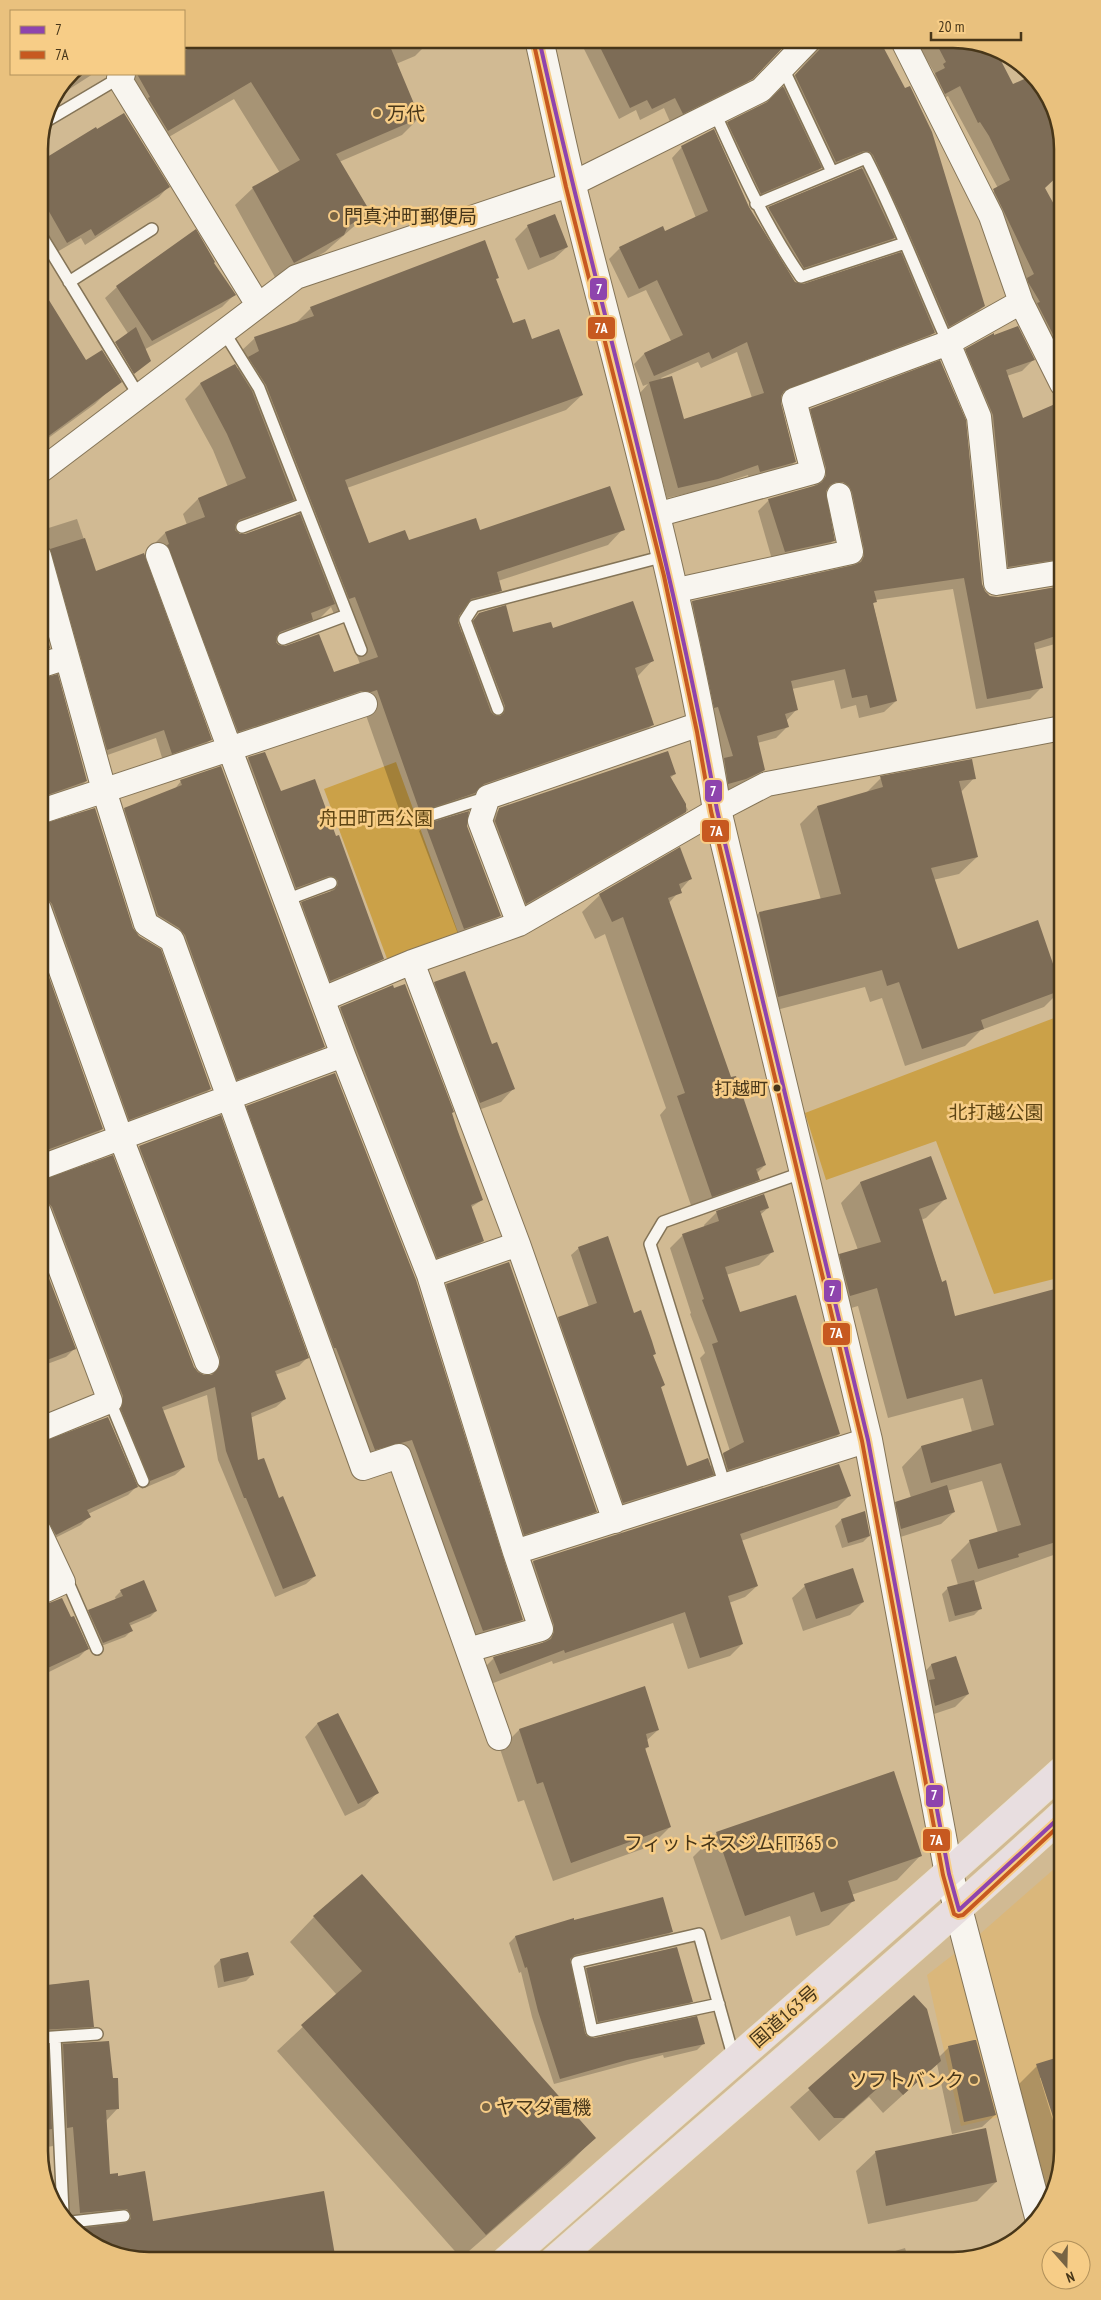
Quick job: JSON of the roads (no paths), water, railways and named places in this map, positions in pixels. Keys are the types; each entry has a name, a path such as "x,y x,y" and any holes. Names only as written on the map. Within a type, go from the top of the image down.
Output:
{"highway":[{"name":"国道163号","path":"516,2252 734,2059 949,1874 1054,1778"},
{"name":"国道163号","path":"564,2252 706,2126 959,1910 1054,1822"}],"street":[{"path":"541,48 572,184 656,515 703,723 717,810 868,1440 949,1874 1037,2208"},
{"path":"48,465 296,277 572,184 761,90 802,48"},
{"path":"907,48 991,216 1021,302 1054,363"},
{"path":"121,76 258,306"},
{"path":"656,515 813,472 794,400 948,343 1021,302"},
{"path":"948,343 979,417 996,583 1054,573"},
{"path":"673,591 851,552 839,495"},
{"path":"158,555 343,1055 429,1275 541,1630 468,1650"},
{"path":"48,588 104,790 146,924 172,940 363,1468 399,1456 499,1738"},
{"path":"48,663 67,657"},
{"path":"48,809 230,747 365,704"},
{"path":"519,924 480,821 488,798 703,723"},
{"path":"323,1000 412,962 519,924 717,810 767,784 1054,730"},
{"path":"48,934 121,1138 207,1362"},
{"path":"412,962 518,1244 615,1521"},
{"path":"48,1165 343,1055"},
{"path":"48,1236 110,1400 48,1426"},
{"path":"429,1275 518,1244"},
{"path":"515,1552 868,1440"},
{"path":"48,1550 63,1582 48,1589"}],"lane":[{"path":"783,68 832,172"},
{"path":"53,117 121,76"},
{"path":"715,113 756,204 778,244 800,277 905,243"},
{"path":"756,204 866,158 888,202 948,343"},
{"path":"69,282 152,229"},
{"path":"48,247 139,396"},
{"path":"224,332 260,388 361,650"},
{"path":"242,527 304,504"},
{"path":"498,709 465,620 474,606 665,556"},
{"path":"283,639 347,615"},
{"path":"425,817 488,798"},
{"path":"286,900 331,883"},
{"path":"725,1486 650,1244 663,1222 804,1172"},
{"path":"110,1400 143,1481"},
{"path":"63,1582 70,1587 97,1649"},
{"path":"719,2004 592,2031 577,1962 699,1934 719,2004 734,2059"},
{"path":"48,2037 97,2034"},
{"path":"55,2037 63,2205"},
{"path":"76,2221 124,2216"}],"place":[{"name":"万代","path":"377,113"},
{"name":"門真沖町郵便局","path":"334,216"},
{"name":"打越町","path":"777,1088"},
{"name":"フィットネスジムFIT365","path":"832,1843"},
{"name":"ソフトバンク","path":"974,2080"},
{"name":"ヤマダ電機","path":"486,2107"}],"park label":[{"name":"舟田町西公園","path":"376,818"},
{"name":"北打越公園","path":"996,1112"}]}
